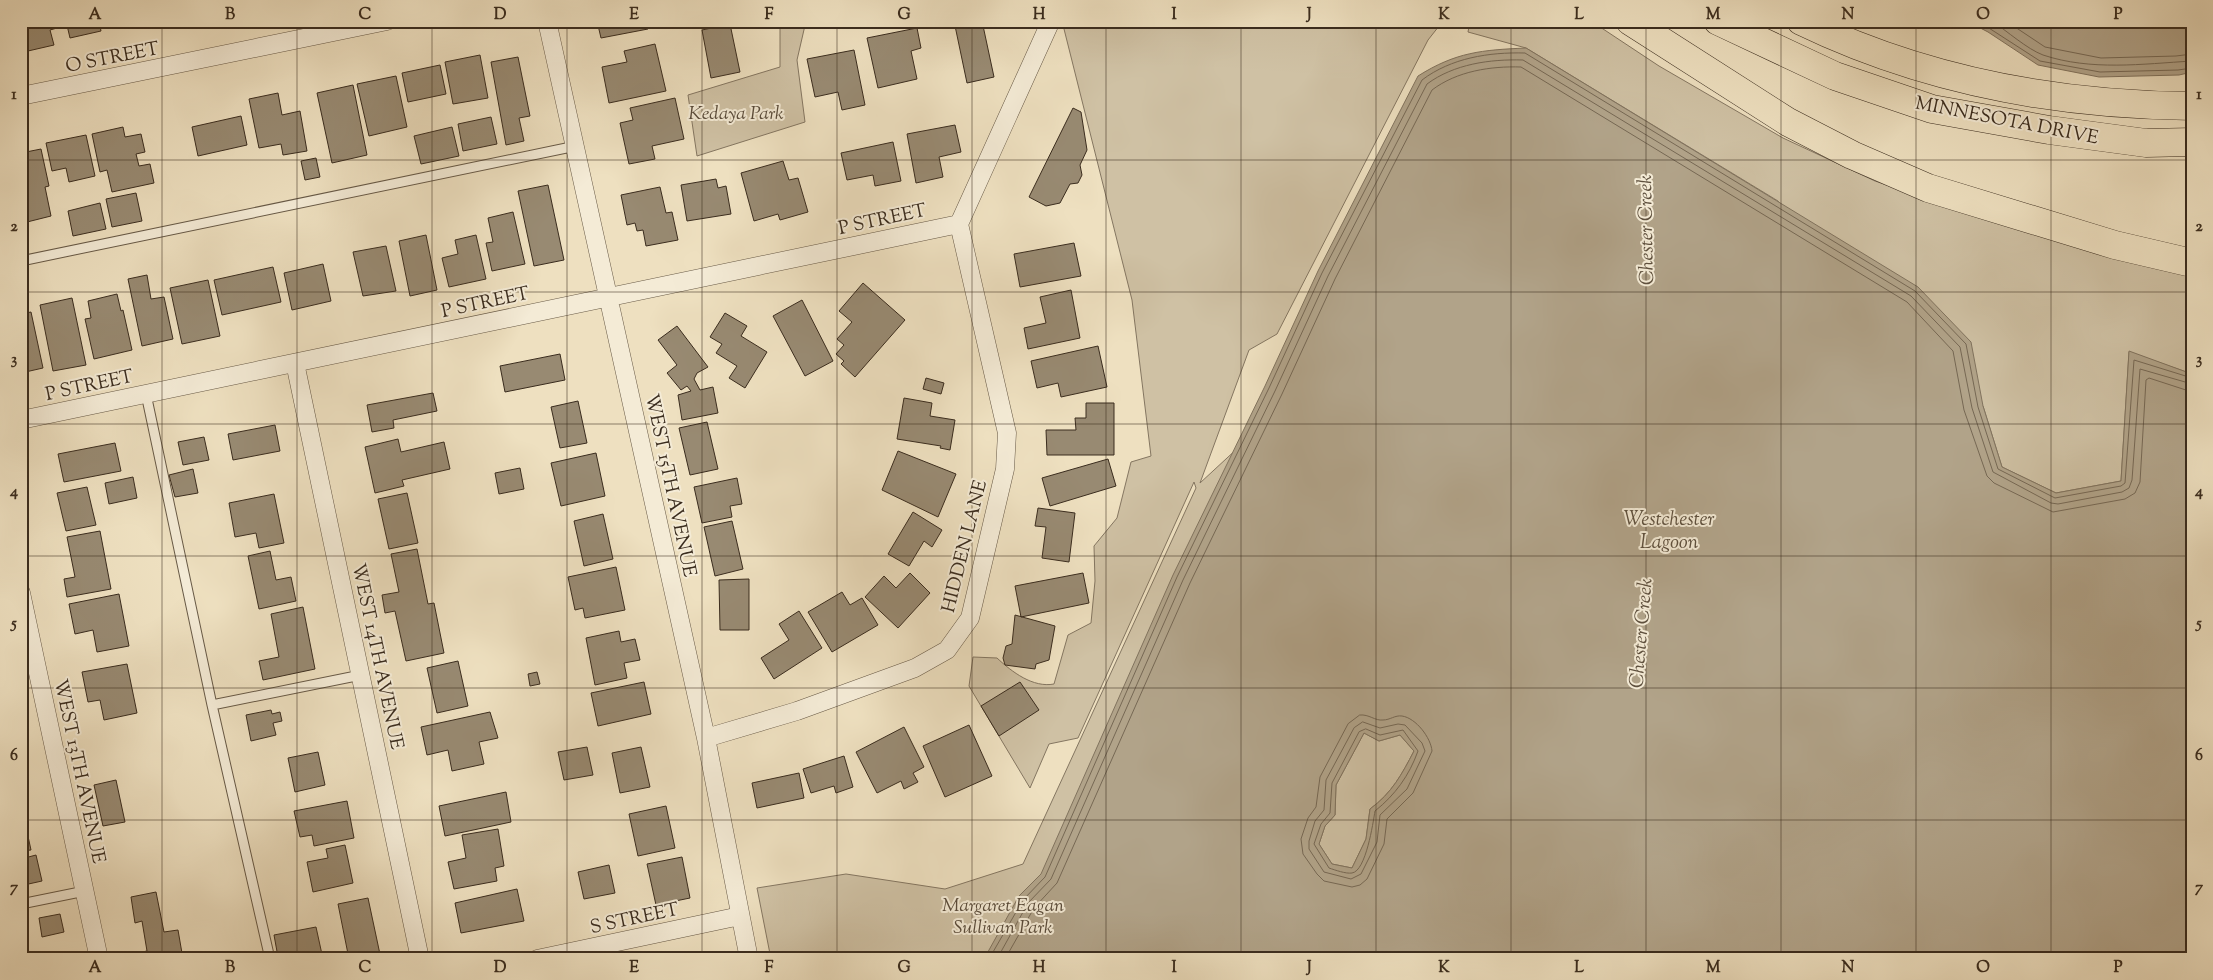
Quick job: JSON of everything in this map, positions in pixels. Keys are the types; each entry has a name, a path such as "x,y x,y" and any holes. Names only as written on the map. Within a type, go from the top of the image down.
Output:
{"main road":[{"path":"1630,21 1788,122 1852,155 1928,188 2115,245 2192,263"},
{"name":"MINNESOTA DRIVE","path":"1718,21 1835,76 1932,109 2049,130 2146,143 2192,142"},
{"name":"MINNESOTA DRIVE","path":"1801,21 1847,44 1959,79 2065,99 2192,106"}],"street":[{"name":"O STREET","path":"21,96 387,21"},
{"name":"WEST 15TH AVENUE","path":"547,21 706,738 749,959"},
{"path":"959,224 1049,25 1048,21"},
{"name":"P STREET","path":"21,420 959,224"},
{"name":"HIDDEN LANE","path":"706,738 797,711 915,668 946,650 970,618 1005,470 1007,433 959,224"},
{"name":"WEST 14TH AVENUE","path":"295,363 420,959"},
{"name":"WEST 13TH AVENUE","path":"21,593 99,959"},
{"name":"S STREET","path":"537,959 577,955 740,916"}],"lane":[{"path":"21,261 576,146"},
{"path":"146,394 212,705 270,959"},
{"path":"212,705 361,675"},
{"path":"21,904 85,892"}],"green space":[{"name":"Kedaya Park","path":"780,21 806,21 797,60 805,122 697,156 688,95 780,67"},
{"name":"Margaret Eagan Sullivan Park","path":"1062,21 1443,21 1428,40 1277,334 1249,350 1200,483 1267,421 1034,959 771,959 757,888 846,874 945,889 1023,864 1196,488 1194,482 1078,738 1049,744 1030,788 969,686 973,657 997,658 1023,678 1038,684 1054,684 1068,635 1091,623 1095,581 1094,546 1117,518 1131,462 1151,456 1132,300"},
{"path":"1470,21 1591,21 1659,66 1783,138 1875,181 1971,214 2192,276 2192,374 2129,352 2121,481 2056,493 2002,467 1983,406 1778,201 1526,48 1468,32"},
{"path":"1364,733 1379,741 1400,735 1414,751 1401,775 1390,790 1370,809 1366,839 1352,868 1332,864 1319,844 1325,826 1335,815 1336,785"}],"water":[{"path":"1967,21 2192,21 2192,72 2179,75 2099,77 2038,65 1988,32"},
{"name":"Westchester Lagoon","path":"1526,48 1918,287 1971,342 1983,406 2002,467 2056,493 2121,481 2129,351 2192,374 2192,959 984,959 1019,896 1041,874 1173,575 1265,386 1318,271 1418,76 1457,57 1483,51","holes":["1364,733 1379,741 1400,735 1414,751 1401,775 1390,790 1370,809 1366,839 1352,868 1332,864 1319,844 1325,826 1335,815 1336,785"]}],"building":[{"path":"21,21 62,21 64,26 50,30 54,45 28,51"},
{"path":"66,21 99,21 101,31 70,38"},
{"path":"116,21 143,21 118,27"},
{"path":"597,21 662,22 648,25 648,29 601,38"},
{"path":"954,21 982,21 994,77 967,83"},
{"path":"730,24 740,72 711,78 702,30"},
{"path":"917,28 921,48 911,51 917,79 878,88 867,38"},
{"path":"655,44 666,91 609,103 602,67 627,62 624,51"},
{"path":"854,50 865,105 842,110 838,92 815,97 807,59"},
{"path":"480,55 488,98 453,104 445,62"},
{"path":"518,57 530,116 519,118 524,141 506,145 491,62"},
{"path":"440,65 446,94 408,102 402,73"},
{"path":"396,76 407,127 369,136 357,84"},
{"path":"353,85 367,155 332,163 317,93"},
{"path":"278,93 282,115 300,111 307,151 283,155 281,144 259,148 249,99"},
{"path":"675,98 684,139 652,146 655,159 629,164 620,123 633,120 630,108"},
{"path":"1073,108 1081,112 1087,150 1080,165 1082,175 1078,183 1070,184 1060,203 1046,206 1029,197"},
{"path":"241,116 247,145 198,156 192,127"},
{"path":"491,117 497,144 463,151 458,124"},
{"path":"955,125 961,152 939,157 943,177 916,183 907,134"},
{"path":"123,127 125,137 141,134 145,152 136,154 139,166 150,164 154,183 112,192 107,170 100,172 92,134"},
{"path":"452,127 459,156 421,164 414,136"},
{"path":"86,135 95,176 69,182 66,168 52,171 46,143"},
{"path":"893,142 901,181 875,186 873,175 847,180 841,153"},
{"path":"41,149 49,186 45,187 51,216 27,222 21,194 21,153"},
{"path":"316,158 320,177 305,180 301,161"},
{"path":"783,161 789,180 798,178 808,212 780,220 778,214 754,221 741,173"},
{"path":"716,179 718,188 726,186 731,214 687,221 681,185"},
{"path":"548,185 564,260 534,266 518,191"},
{"path":"660,187 666,213 672,212 678,240 646,246 643,230 637,231 635,223 627,225 621,195"},
{"path":"136,193 142,221 112,227 106,199"},
{"path":"100,203 106,229 73,236 68,211"},
{"path":"513,212 525,264 492,271 486,243 493,242 488,218"},
{"path":"426,235 437,290 410,296 399,241"},
{"path":"476,235 486,279 449,287 442,258 458,254 455,240"},
{"path":"1074,243 1081,276 1020,287 1014,254"},
{"path":"386,246 396,291 363,296 353,252"},
{"path":"323,264 331,301 292,310 284,273"},
{"path":"273,267 281,302 222,315 214,280"},
{"path":"147,275 151,299 164,297 173,339 142,346 128,279"},
{"path":"208,280 220,336 182,344 170,288"},
{"path":"863,283 905,320 855,377 841,364 844,361 836,354 844,345 837,339 852,322 839,311"},
{"path":"1071,290 1080,338 1028,349 1024,328 1046,323 1040,297"},
{"path":"117,294 121,311 123,310 132,350 94,359 85,319 91,318 88,301"},
{"path":"72,298 86,365 53,371 40,305"},
{"path":"802,300 833,361 805,376 773,316"},
{"path":"31,312 43,368 21,373 21,314"},
{"path":"725,313 747,326 741,336 767,352 745,388 729,378 737,366 716,353 722,344 710,337"},
{"path":"677,326 708,367 697,373 694,379 700,390 713,387 718,413 682,420 678,395 691,391 687,386 681,390 667,373 677,365 658,340"},
{"path":"1098,346 1107,387 1061,397 1058,383 1037,388 1031,361"},
{"path":"560,354 565,380 505,392 500,366"},
{"path":"926,378 944,383 941,394 923,389"},
{"path":"433,393 437,411 393,420 394,428 372,432 367,405"},
{"path":"904,398 932,403 930,416 955,420 950,450 940,448 941,446 897,439"},
{"path":"578,401 587,443 560,448 551,407"},
{"path":"1086,403 1114,403 1114,455 1047,455 1046,430 1076,430 1075,418 1086,418"},
{"path":"707,422 718,469 690,475 679,428"},
{"path":"275,425 280,451 233,460 228,434"},
{"path":"204,437 209,460 183,465 178,442"},
{"path":"398,439 401,452 444,442 450,469 402,480 404,486 375,493 365,447"},
{"path":"115,443 121,471 64,482 58,454"},
{"path":"898,451 956,474 938,517 882,490"},
{"path":"596,453 605,496 561,506 551,463"},
{"path":"1108,459 1116,486 1050,506 1042,478"},
{"path":"520,468 524,489 499,494 495,473"},
{"path":"193,469 198,493 175,497 169,475"},
{"path":"133,477 137,498 109,504 105,483"},
{"path":"737,478 742,504 730,506 732,517 702,523 694,487"},
{"path":"87,487 96,525 66,531 57,493"},
{"path":"407,493 418,543 389,549 378,499"},
{"path":"274,494 284,543 259,548 256,533 235,537 229,503"},
{"path":"1038,508 1075,513 1069,562 1042,558 1046,527 1035,526"},
{"path":"913,512 942,530 932,547 924,541 909,566 888,554"},
{"path":"603,514 613,559 584,566 574,521"},
{"path":"732,521 743,569 715,576 704,527"},
{"path":"100,531 111,589 67,597 64,579 75,577 67,537"},
{"path":"417,549 428,604 434,603 444,653 406,661 395,611 385,613 382,595 399,592 391,554"},
{"path":"270,551 276,580 291,577 296,601 259,609 248,556"},
{"path":"616,567 625,610 585,618 583,608 575,610 568,577"},
{"path":"910,573 930,593 898,628 865,597 884,576 896,588"},
{"path":"1083,573 1089,603 1021,617 1015,586"},
{"path":"749,579 749,630 720,630 719,580"},
{"path":"842,592 850,605 862,598 878,625 832,652 808,612"},
{"path":"119,594 129,646 97,652 93,630 75,634 69,604"},
{"path":"303,607 315,669 263,680 259,661 279,657 271,614"},
{"path":"799,611 822,648 774,679 761,658 789,640 779,624"},
{"path":"1015,615 1055,626 1049,660 1036,664 1035,669 1005,665 1003,658 1006,646 1012,644"},
{"path":"619,631 621,642 635,639 640,660 624,663 627,678 595,685 586,638"},
{"path":"458,661 468,706 437,713 427,668"},
{"path":"127,664 137,713 104,720 100,700 88,702 82,672"},
{"path":"537,672 540,684 530,686 528,674"},
{"path":"644,682 651,714 598,726 591,693"},
{"path":"1020,682 1039,710 999,736 981,706"},
{"path":"271,710 272,714 280,712 282,721 273,723 276,735 251,741 246,715"},
{"path":"490,712 498,738 479,742 484,764 452,771 448,750 427,755 421,727"},
{"path":"969,725 992,776 945,797 923,746"},
{"path":"904,727 924,767 913,773 918,782 904,789 901,781 877,793 856,752"},
{"path":"587,747 593,775 564,780 558,752"},
{"path":"641,747 650,787 620,793 612,753"},
{"path":"318,752 325,785 295,792 288,758"},
{"path":"844,756 853,787 836,793 834,786 811,793 803,769"},
{"path":"799,773 804,798 757,808 752,783"},
{"path":"116,780 125,822 103,826 94,785"},
{"path":"506,792 511,822 445,836 439,806"},
{"path":"347,801 354,838 314,846 312,835 300,837 294,811"},
{"path":"21,804 31,850 21,851"},
{"path":"666,806 675,848 638,856 629,814"},
{"path":"498,829 504,866 495,868 497,881 454,889 448,862 466,858 462,835"},
{"path":"345,845 353,883 313,892 307,862 328,858 326,849"},
{"path":"36,855 42,881 24,885 21,859"},
{"path":"682,857 690,898 656,905 647,864"},
{"path":"609,865 615,893 584,899 578,872"},
{"path":"517,889 524,921 461,933 455,903"},
{"path":"156,892 164,932 178,930 183,959 143,959 142,952 147,951 142,921 135,923 131,897"},
{"path":"368,898 381,959 349,959 338,904"},
{"path":"60,914 64,932 42,937 39,918"},
{"path":"316,927 323,959 309,959 308,952 278,957 274,935"}],"water label":[{"name":"Chester Creek","path":"1645,230"},
{"name":"Chester Creek","path":"1640,633"}]}
